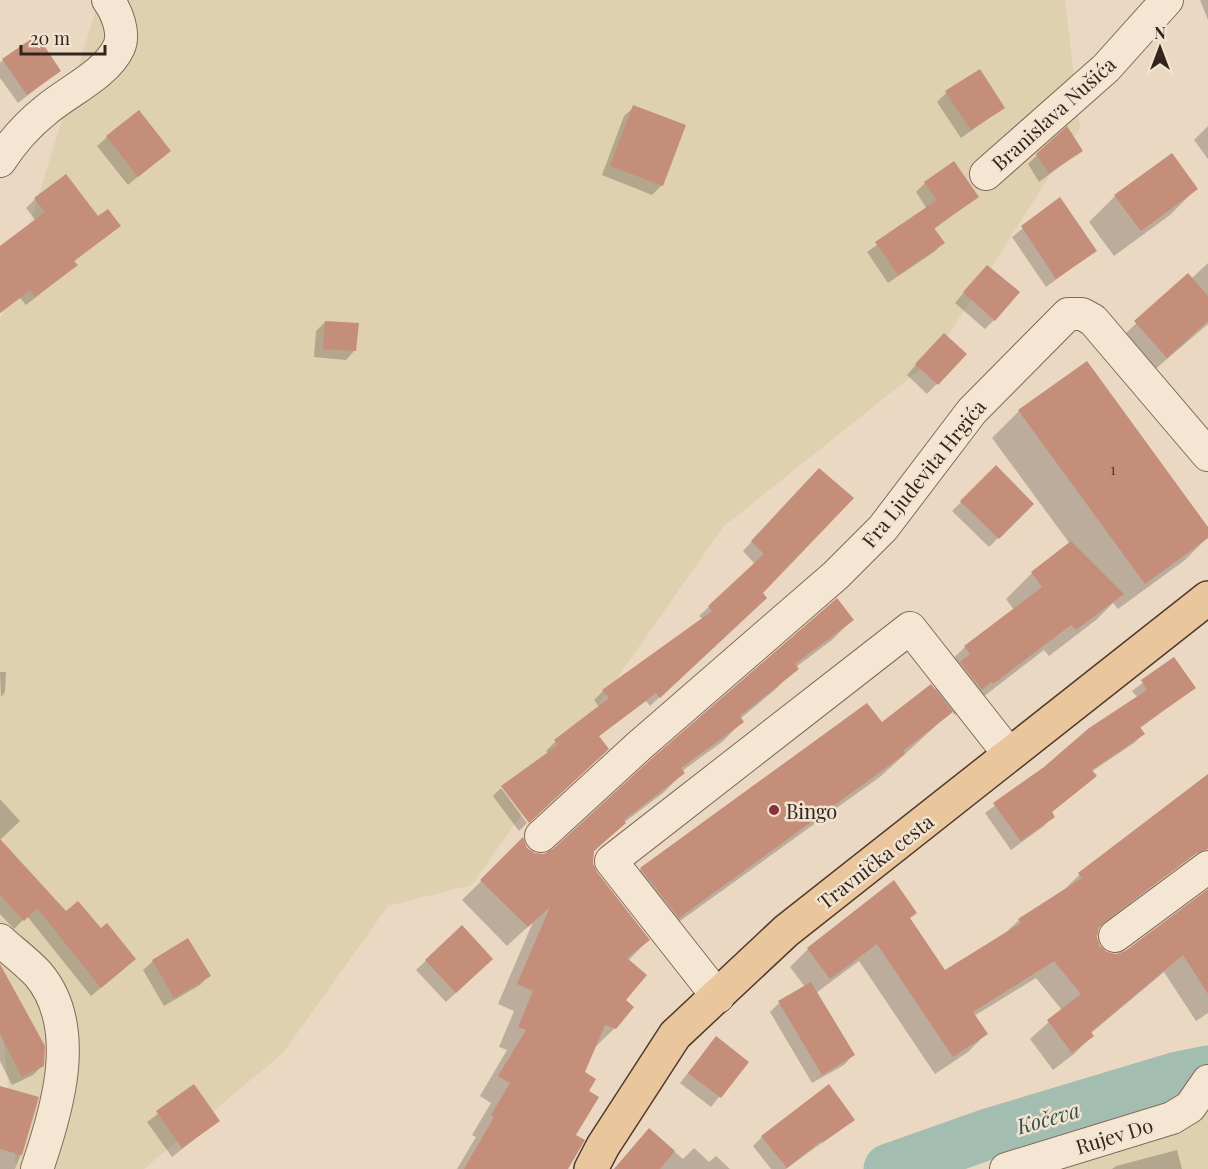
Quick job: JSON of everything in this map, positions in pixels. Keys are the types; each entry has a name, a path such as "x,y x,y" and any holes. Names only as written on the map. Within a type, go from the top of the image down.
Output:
{"main road":[{"name":"Travnička cesta","path":"591,1169 603,1146 675,1035 786,931 1208,598"}],"street":[{"path":"5,142 106,64 120,46 120,26 108,0"},
{"name":"Branislava Nušića","path":"986,174 1106,68 1167,0"},
{"name":"Fra Ljudevita Hrgića","path":"541,836 852,559 883,528 972,411 1068,314 1082,314 1093,320 1208,455"},
{"path":"718,997 611,861 910,628 1009,754"},
{"path":"1115,936 1208,867"},
{"path":"0,940 39,975 63,1021 60,1092 37,1169"},
{"name":"Rujev Do","path":"1006,1169 1172,1118 1190,1107 1206,1084"}],"shaded area":[{"path":"99,0 1065,0 1080,128 933,359 723,527 472,885 388,906 283,1053 144,1169 16,1169 0,1006 0,320"},
{"path":"1186,1094 1208,1105 1208,1169 1012,1169 1060,1115"}],"building":[{"path":"37,35 61,71 27,95 2,59"},
{"path":"980,69 1005,108 971,130 945,91"},
{"path":"633,105 686,125 663,186 610,166"},
{"path":"139,110 171,151 138,177 106,136"},
{"path":"1067,126 1083,151 1049,173 1036,154"},
{"path":"1172,153 1198,189 1141,231 1114,195"},
{"path":"954,161 979,197 934,228 945,243 898,275 875,242 937,200 924,182"},
{"path":"66,174 98,216 108,209 121,226 74,261 78,265 35,297 30,290 0,313 0,246 45,212 34,198"},
{"path":"1060,197 1097,251 1056,279 1021,226"},
{"path":"987,265 1020,292 995,321 963,292"},
{"path":"1188,273 1208,296 1208,321 1167,358 1134,321"},
{"path":"325,321 359,323 356,351 323,349"},
{"path":"944,333 967,354 938,385 915,364"},
{"path":"1087,361 1208,527 1208,538 1145,584 1018,410"},
{"path":"996,465 1034,504 999,539 960,501"},
{"path":"819,468 854,498 763,593 767,598 660,698 656,693 599,736 609,749 529,823 501,786 558,745 554,740 609,698 602,690 712,611 708,606 764,554 751,541"},
{"path":"1071,541 1124,594 1076,630 1071,625 982,690 960,662 970,654 964,646 1042,587 1031,572"},
{"path":"837,598 854,620 795,664 799,669 740,716 744,722 681,768 685,773 624,820 626,823 594,851 593,863 597,872 650,940 627,958 647,975 626,1000 634,1007 616,1029 605,1025 585,1072 596,1079 589,1091 599,1097 576,1135 585,1140 568,1169 464,1169 494,1117 491,1115 510,1083 498,1076 526,1030 518,1027 533,991 517,984 550,907 528,927 480,880 523,837 527,848 535,853 544,854 553,849 651,759"},
{"path":"1174,657 1196,688 1140,727 1145,734 1092,770 1097,776 1052,812 1055,817 1021,841 993,803 1044,767 1089,728 1147,690 1141,680"},
{"path":"931,684 953,712 903,751 905,754 679,918 640,868 867,703 882,722"},
{"path":"1208,774 1208,849 1197,853 1104,922 1099,928 1097,937 1100,946 1107,952 1116,954 1125,951 1208,889 1208,994 1183,955 1091,1032 1094,1036 1072,1053 1047,1020 1081,994 1054,961 973,1012 988,1034 953,1057 877,944 830,979 807,948 894,880 917,913 910,918 945,970 1021,923 1018,919 1082,878 1078,873"},
{"path":"0,839 66,911 78,901 101,928 107,923 136,959 101,988 37,908 24,921 0,895"},
{"path":"462,925 493,959 456,993 425,960"},
{"path":"188,938 211,976 174,998 152,960"},
{"path":"0,964 45,1046 44,1066 22,1077 0,1034"},
{"path":"811,982 855,1055 822,1075 778,1001"},
{"path":"716,1036 749,1062 721,1098 688,1073"},
{"path":"194,1084 220,1121 182,1148 156,1111"},
{"path":"829,1084 855,1120 822,1143 821,1141 787,1168 761,1136"},
{"path":"0,1086 39,1097 22,1155 0,1149"},
{"path":"649,1128 675,1151 660,1169 614,1169"}],"waterway":[{"name":"Kočeva","path":"889,1169 988,1134 1178,1077 1208,1071"}],"place":[{"name":"Bingo","path":"774,810"}]}
